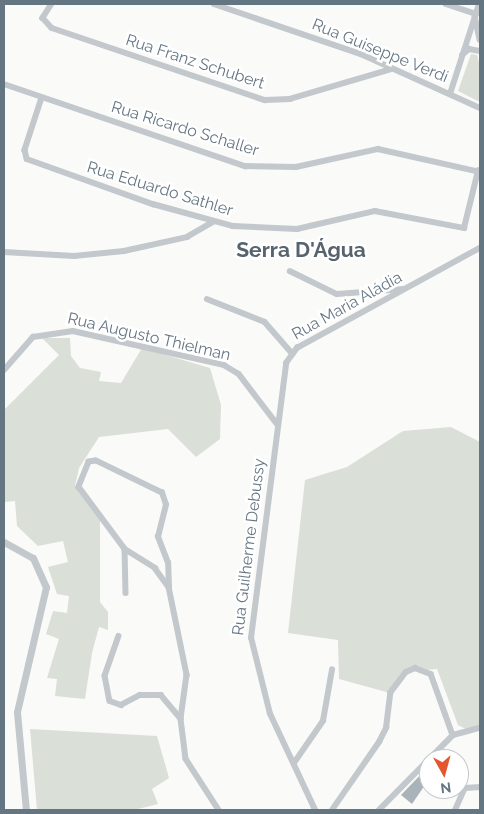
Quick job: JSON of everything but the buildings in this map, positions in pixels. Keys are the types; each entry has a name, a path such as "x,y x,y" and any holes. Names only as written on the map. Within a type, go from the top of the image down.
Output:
{"street":[{"name":"Rua Franz Schubert","path":"52,4 43,18 52,28 266,100 290,98 391,69"},
{"name":"Rua Guiseppe Verdi","path":"214,4 361,54 480,108"},
{"path":"446,4 475,15"},
{"name":"Rua Guiseppe Verdi","path":"450,94 460,58 479,4"},
{"name":"Rua Guiseppe Verdi","path":"475,15 480,38"},
{"path":"460,58 469,50 480,50"},
{"name":"Rua Ricardo Schaller","path":"4,84 245,166 296,167 378,149 479,172"},
{"name":"Rua Eduardo Sathler","path":"42,98 25,150 27,159 213,222 265,231 297,229 375,211 464,228 479,172"},
{"path":"4,252 15,250 74,256 124,251 187,237 213,222"},
{"name":"Rua Maria Aládia","path":"278,425 292,353 480,248"},
{"path":"290,271 337,294 406,289"},
{"path":"207,299 265,322 292,353"},
{"name":"Rua Augusto Thielman","path":"4,370 33,337 73,331 224,365 239,374 278,425"},
{"name":"Rua Guilherme Debussy","path":"278,425 251,638 262,692 316,810"},
{"path":"169,586 155,568 126,549 79,487 92,461 162,493 166,505 158,537 168,563 169,586 187,674 180,719 188,767 219,810"},
{"path":"4,542 33,558 46,587 17,712 26,810"},
{"path":"126,549 126,593"},
{"path":"119,636 105,676 110,701 121,705 140,695 161,695 180,719"},
{"path":"332,810 379,742 386,728 390,693 406,672 415,668 431,674 453,734"},
{"path":"294,763 323,721 332,670"},
{"path":"440,749 453,734 480,728"},
{"path":"380,810 419,771"}],"shaded area":[{"path":"471,54 477,55 480,66 480,102 458,91"},
{"path":"42,338 70,338 71,356 80,368 101,372 99,381 121,383 142,348 210,368 221,405 220,439 196,457 168,429 99,437 79,468 75,486 100,517 100,602 108,612 108,630 99,627 92,653 85,699 55,696 57,679 47,678 59,639 46,634 53,611 67,613 69,596 57,594 48,567 68,562 63,541 38,546 17,526 15,501 4,502 4,410 59,355"},
{"path":"451,427 480,442 480,726 470,731 458,725 437,669 406,672 390,693 339,679 338,640 288,633 305,480 347,467 403,431"},
{"path":"30,729 157,736 169,778 152,789 158,804 134,810 37,810"}],"district":[{"name":"Serra D'Água","path":"301,250"}]}
